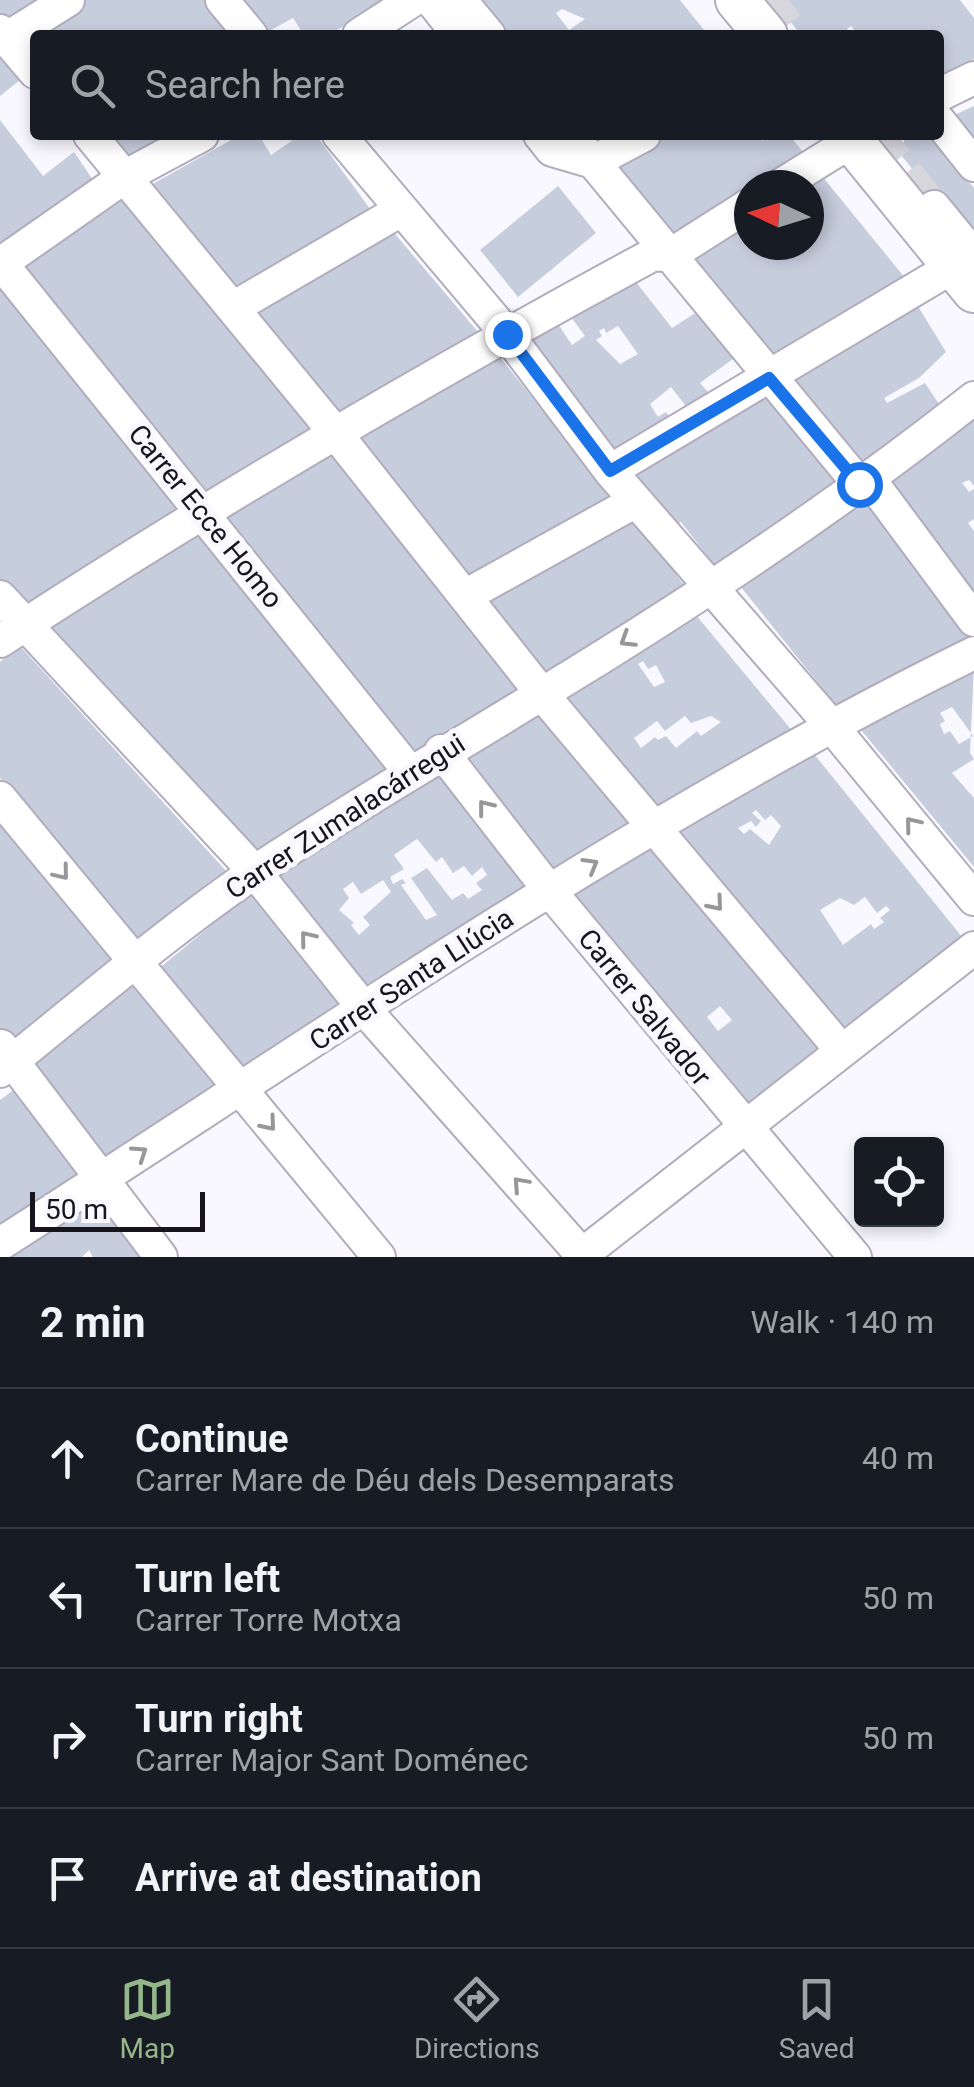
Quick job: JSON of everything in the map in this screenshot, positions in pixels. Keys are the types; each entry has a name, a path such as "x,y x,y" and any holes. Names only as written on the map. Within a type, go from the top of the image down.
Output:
{"main road":[{"path":"738,0 762,30"},
{"path":"852,140 967,271"}],"street":[{"path":"30,66 3,35 68,0"},
{"path":"222,0 247,30"},
{"path":"367,30 413,0"},
{"path":"430,0 455,30"},
{"path":"460,0 485,30"},
{"path":"944,93 974,78"},
{"path":"944,127 974,165"},
{"path":"94,140 542,694 842,1052"},
{"path":"1,263 126,176 193,140"},
{"path":"343,140 507,334 610,471 829,723 974,899"},
{"path":"544,140 552,150 593,162 635,140"},
{"path":"575,140 672,254 769,378 865,482 974,620"},
{"path":"802,170 845,140"},
{"path":"610,471 769,378 967,271 934,206"},
{"path":"233,308 402,210"},
{"path":"14,632 204,512 507,334 652,255 672,254 734,215"},
{"name":"Carrer Ecce Homo","path":"1,263 409,771"},
{"name":"Carrer Zumalacárregui","path":"4,1059 254,872 409,771 542,694 710,588 865,482 974,398"},
{"path":"465,596 636,501"},
{"path":"0,597 14,632 254,872 366,1011 582,1256 974,948"},
{"name":"Carrer Santa Llúcia","path":"0,1244 549,890 829,723 974,652"},
{"name":"Carrer Salvador","path":"442,751 549,890 855,1257"},
{"path":"0,798 378,1257"},
{"path":"4,1059 162,1257"}],"building":[{"path":"0,0 62,0 9,32 0,20"},
{"path":"83,0 204,0 230,30 33,30"},
{"path":"228,0 390,0 337,30 301,30 293,18 271,30 257,30"},
{"path":"472,0 680,0 704,30 569,30 496,30","holes":["562,9 585,19 569,30 556,13"]},
{"path":"773,0 960,0 974,18 974,59 944,73 944,30 854,30 851,26 848,30 797,30"},
{"path":"30,32 30,61 13,42"},
{"path":"0,54 20,80 0,96"},
{"path":"974,106 974,151 952,116"},
{"path":"0,120 43,176 74,152 93,180 0,247"},
{"path":"100,140 170,140 124,167"},
{"path":"231,140 262,140 271,155 293,140 320,140 376,217 234,303 142,190"},
{"path":"646,140 793,140 810,160 794,170 734,170 734,205 667,241 603,166"},
{"path":"904,140 935,140 974,188 974,246 901,155"},
{"path":"824,178 910,284 772,368 687,262 734,230 734,260 824,260"},
{"path":"558,186 596,233 518,297 480,250"},
{"path":"125,199 321,437 209,504 20,269"},
{"path":"390,228 484,339 336,427 245,316"},
{"path":"636,282 672,328 700,310 737,356 700,383 715,400 693,415 671,387 650,404 658,417 666,412 675,426 615,462 519,345 558,324 572,345 585,336 571,317","holes":["618,326 638,354 620,364 596,340 602,336 599,331 604,328 606,333"]},
{"path":"0,287 185,516 33,612 0,580"},
{"path":"916,303 946,352 919,378 884,398 887,403 925,383 943,410 860,469 786,380"},
{"path":"499,356 616,502 470,585 352,432"},
{"path":"763,388 839,484 715,566 681,522 672,526 630,469"},
{"path":"974,419 974,486 969,480 962,483 969,492 974,489 974,519 968,523 974,531 974,607 886,486"},
{"path":"335,452 531,685 410,759 221,519"},
{"path":"865,491 969,640 838,708 736,581"},
{"path":"629,511 686,588 543,680 479,597"},
{"path":"193,535 203,536 398,770 252,861 48,630"},
{"path":"691,609 794,733 655,815 559,696","holes":["643,661 648,669 656,665 665,682 654,687 638,664","685,716 691,723 711,716 721,722 701,736 697,731 676,748 666,736 658,740 655,737 641,748 634,738 657,721 665,731"]},
{"path":"19,645 228,873 138,944 0,778 0,662"},
{"path":"974,665 971,733 952,707 940,713 945,721 940,724 944,734 950,731 959,744 971,737 970,753 974,759 952,773 974,798 974,867 857,725"},
{"path":"542,706 636,826 548,881 458,759"},
{"path":"810,749 971,948 842,1043 667,832","holes":["756,810 765,820 771,815 781,826 769,845 750,829 744,834 738,828 751,821 756,827 761,821 752,813","865,897 877,913 886,906 890,910 880,918 884,922 874,929 871,924 843,945 820,910 840,898 854,905"]},
{"path":"436,769 533,892 367,997 273,879","holes":["417,839 436,862 442,857 453,873 464,866 472,876 482,867 487,875 476,883 482,890 468,899 463,893 452,900 427,868 411,878 437,915 426,920 401,885 406,883 402,879 393,884 390,877 404,869 394,855","383,880 391,892 363,917 370,925 359,935 351,925 354,923 339,910 349,898 343,889 353,882 361,894"]},
{"path":"0,825 112,961 15,1051 0,1031"},
{"path":"649,842 825,1056 747,1120 561,897","holes":["720,1006 732,1020 718,1031 707,1017"]},
{"path":"252,892 348,1002 241,1077 157,970"},
{"path":"131,984 219,1091 101,1170 30,1068"},
{"path":"19,1086 82,1177 0,1232 0,1100"},
{"path":"97,1195 142,1257 93,1257 89,1250 82,1257 2,1257"}],"tunnel":[{"path":"768,0 792,30"},
{"path":"881,140 934,207"}],"route":[{"path":"507,334 610,471 769,378 859,484"}]}
